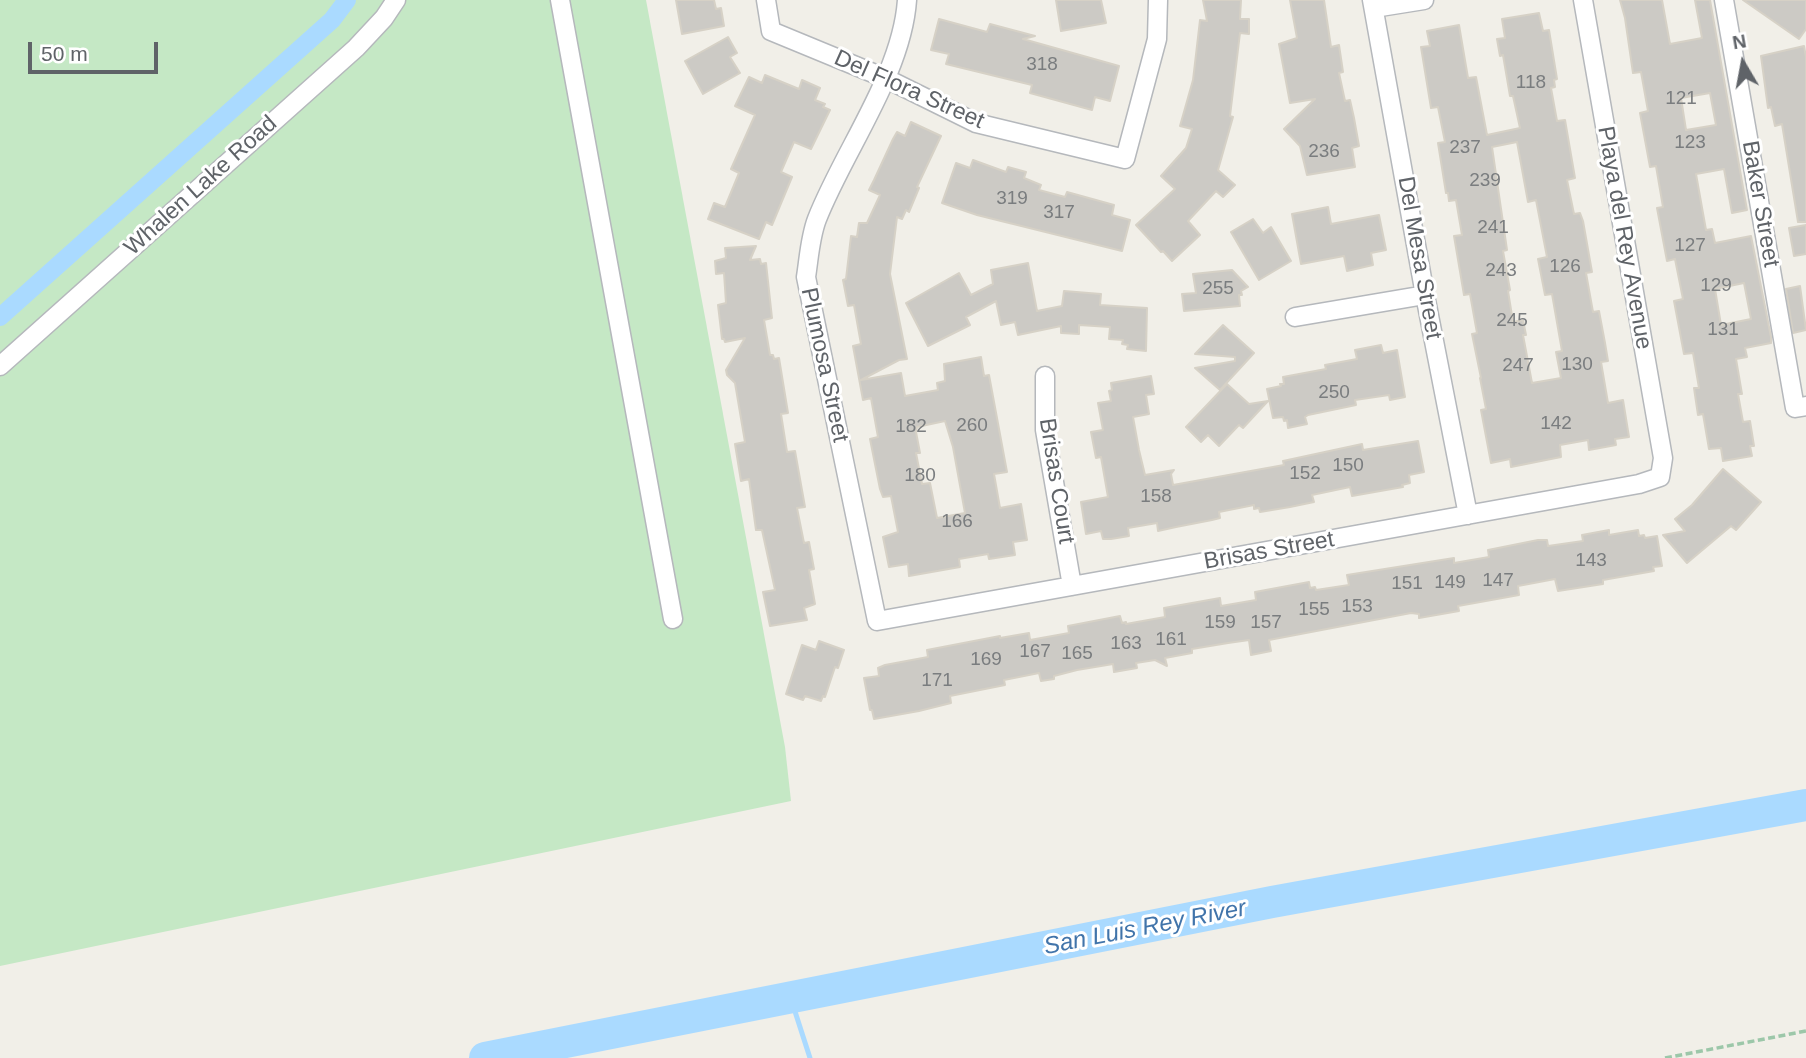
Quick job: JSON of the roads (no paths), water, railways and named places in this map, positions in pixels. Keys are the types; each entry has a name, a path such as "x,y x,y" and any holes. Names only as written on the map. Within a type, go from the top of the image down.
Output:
{"street":[{"name":"Whalen Lake Road","path":"0,366 356,48 384,18 396,0"},
{"path":"560,0 673,619"},
{"name":"Del Flora Street","path":"766,0 771,31 885,78 976,123 1125,159 1157,39 1158,0"},
{"name":"Plumosa Street","path":"877,621 806,277 816,221 885,78 906,16 907,0"},
{"path":"1373,4 1424,0"},
{"name":"Playa del Rey Avenue","path":"1583,0 1663,458 1660,477"},
{"name":"Baker Street","path":"1724,0 1801,407"},
{"name":"Del Mesa Street","path":"1373,4 1468,515"},
{"path":"1295,317 1425,295"},
{"name":"Brisas Court","path":"1045,376 1045,430 1072,586"},
{"name":"Brisas Street","path":"877,621 1639,484 1660,477"}],"waterway":[{"path":"0,317 332,20 347,0"},
{"name":"San Luis Rey River","path":"485,1058 1272,902 1806,805"},
{"path":"790,996 810,1058"}]}
